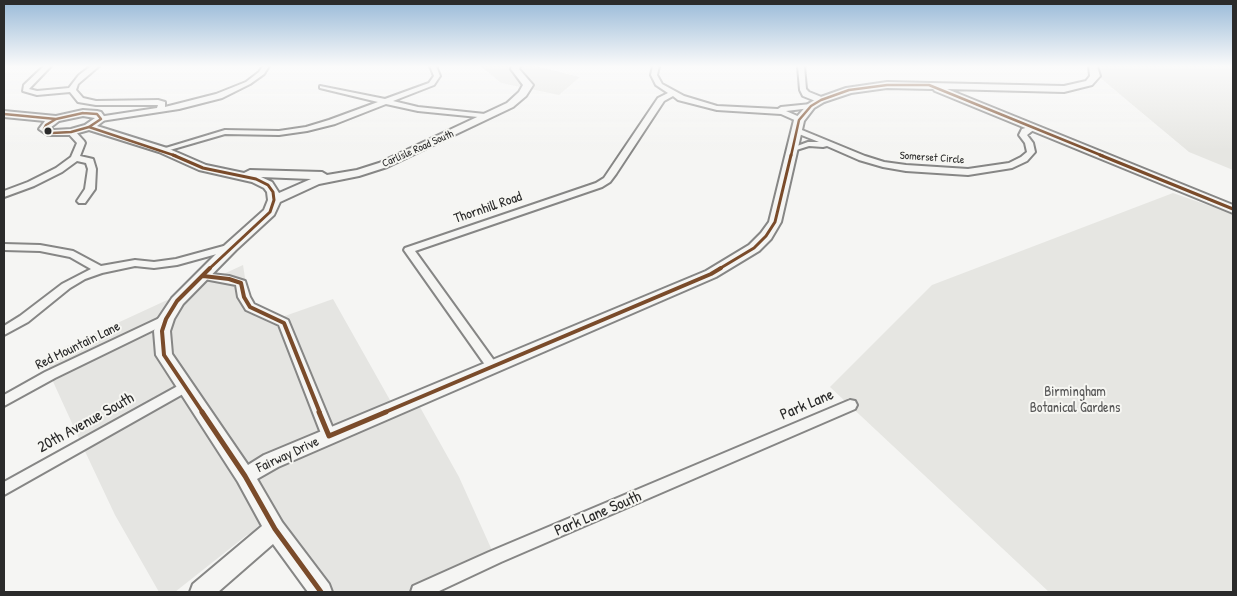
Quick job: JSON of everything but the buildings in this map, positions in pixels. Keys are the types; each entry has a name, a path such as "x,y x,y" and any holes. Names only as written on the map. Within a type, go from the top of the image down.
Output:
{"street":[{"path":"75,94 81,100 96,103 149,100 162,104 160,110"},
{"path":"101,119 97,114 84,112 56,119 46,125 45,131 71,132 89,127 101,119 179,107 224,94"},
{"path":"352,94 424,110 486,116"},
{"path":"163,150 225,132 264,134 307,129 407,94"},
{"name":"Carlisle Road South","path":"274,200 302,186 339,176 359,173 383,165 510,105 523,94"},
{"path":"672,94 717,108 759,110 811,106"},
{"name":"Thornhill Road","path":"492,366 409,250 599,185 607,180 613,172 661,100 672,94"},
{"path":"806,94 820,100"},
{"name":"Fairway Drive","path":"245,476 271,461 712,274 754,248 766,236 775,222 798,125 811,106 820,100 838,94"},
{"path":"951,94 1233,209"},
{"name":"Somerset Circle","path":"759,110 783,112 798,125 829,145 883,164 906,168 968,172 992,170 1012,165 1024,159 1031,152 1029,143 1023,134 1024,131 1032,128"},
{"path":"4,114 56,119"},
{"path":"89,127 163,150 203,168 256,179 268,185 273,192 274,200 270,212 231,247 177,302 166,319 162,331 164,355 245,476 275,529 321,592"},
{"path":"4,194 60,170 76,158 81,143 71,132"},
{"name":"Somerset Circle","path":"793,149 808,144 829,145"},
{"path":"76,158 90,161 92,169 90,189 82,201"},
{"path":"224,172 339,176"},
{"path":"4,247 40,248 73,254 99,270"},
{"path":"4,330 24,319 81,276 99,270 135,263 154,265 177,262 231,247"},
{"path":"203,276 229,279 241,283 244,298 250,307 284,323 330,436"},
{"name":"Red Mountain Lane","path":"4,401 50,375 166,319"},
{"name":"20th Avenue South","path":"4,489 185,387"},
{"name":"Park Lane","path":"777,436 850,405"},
{"name":"Park Lane South","path":"419,592 777,436"},
{"path":"201,592 275,529"}],"shaded area":[{"path":"243,265 247,291 255,307 282,317 333,299 395,409 416,400 459,477 495,557 419,592 321,592 275,529 247,535 175,592 159,592 115,515 82,445 50,375 48,355"}],"green space":[{"path":"1119,94 1233,94 1233,170 1189,152"},
{"name":"Birmingham Botanical Gardens","path":"1173,193 1233,214 1233,592 1049,592 830,387 932,285"}],"transit line":[{"path":"203,276 229,279 241,283 244,297 250,307 284,323 329,436 711,274 754,248 766,236 775,222 799,120 811,106 838,94"},
{"path":"951,94 1233,209"},
{"path":"83,113 97,114 101,119 89,127 71,132 52,133 44,129 46,125 56,119 83,113"},
{"path":"4,114 56,119"},
{"path":"89,127 163,150 203,168 256,179 268,185 273,192 274,200 270,212 231,247 177,301 166,319 162,331 162,344 164,355 245,476 275,529 321,592"}]}
